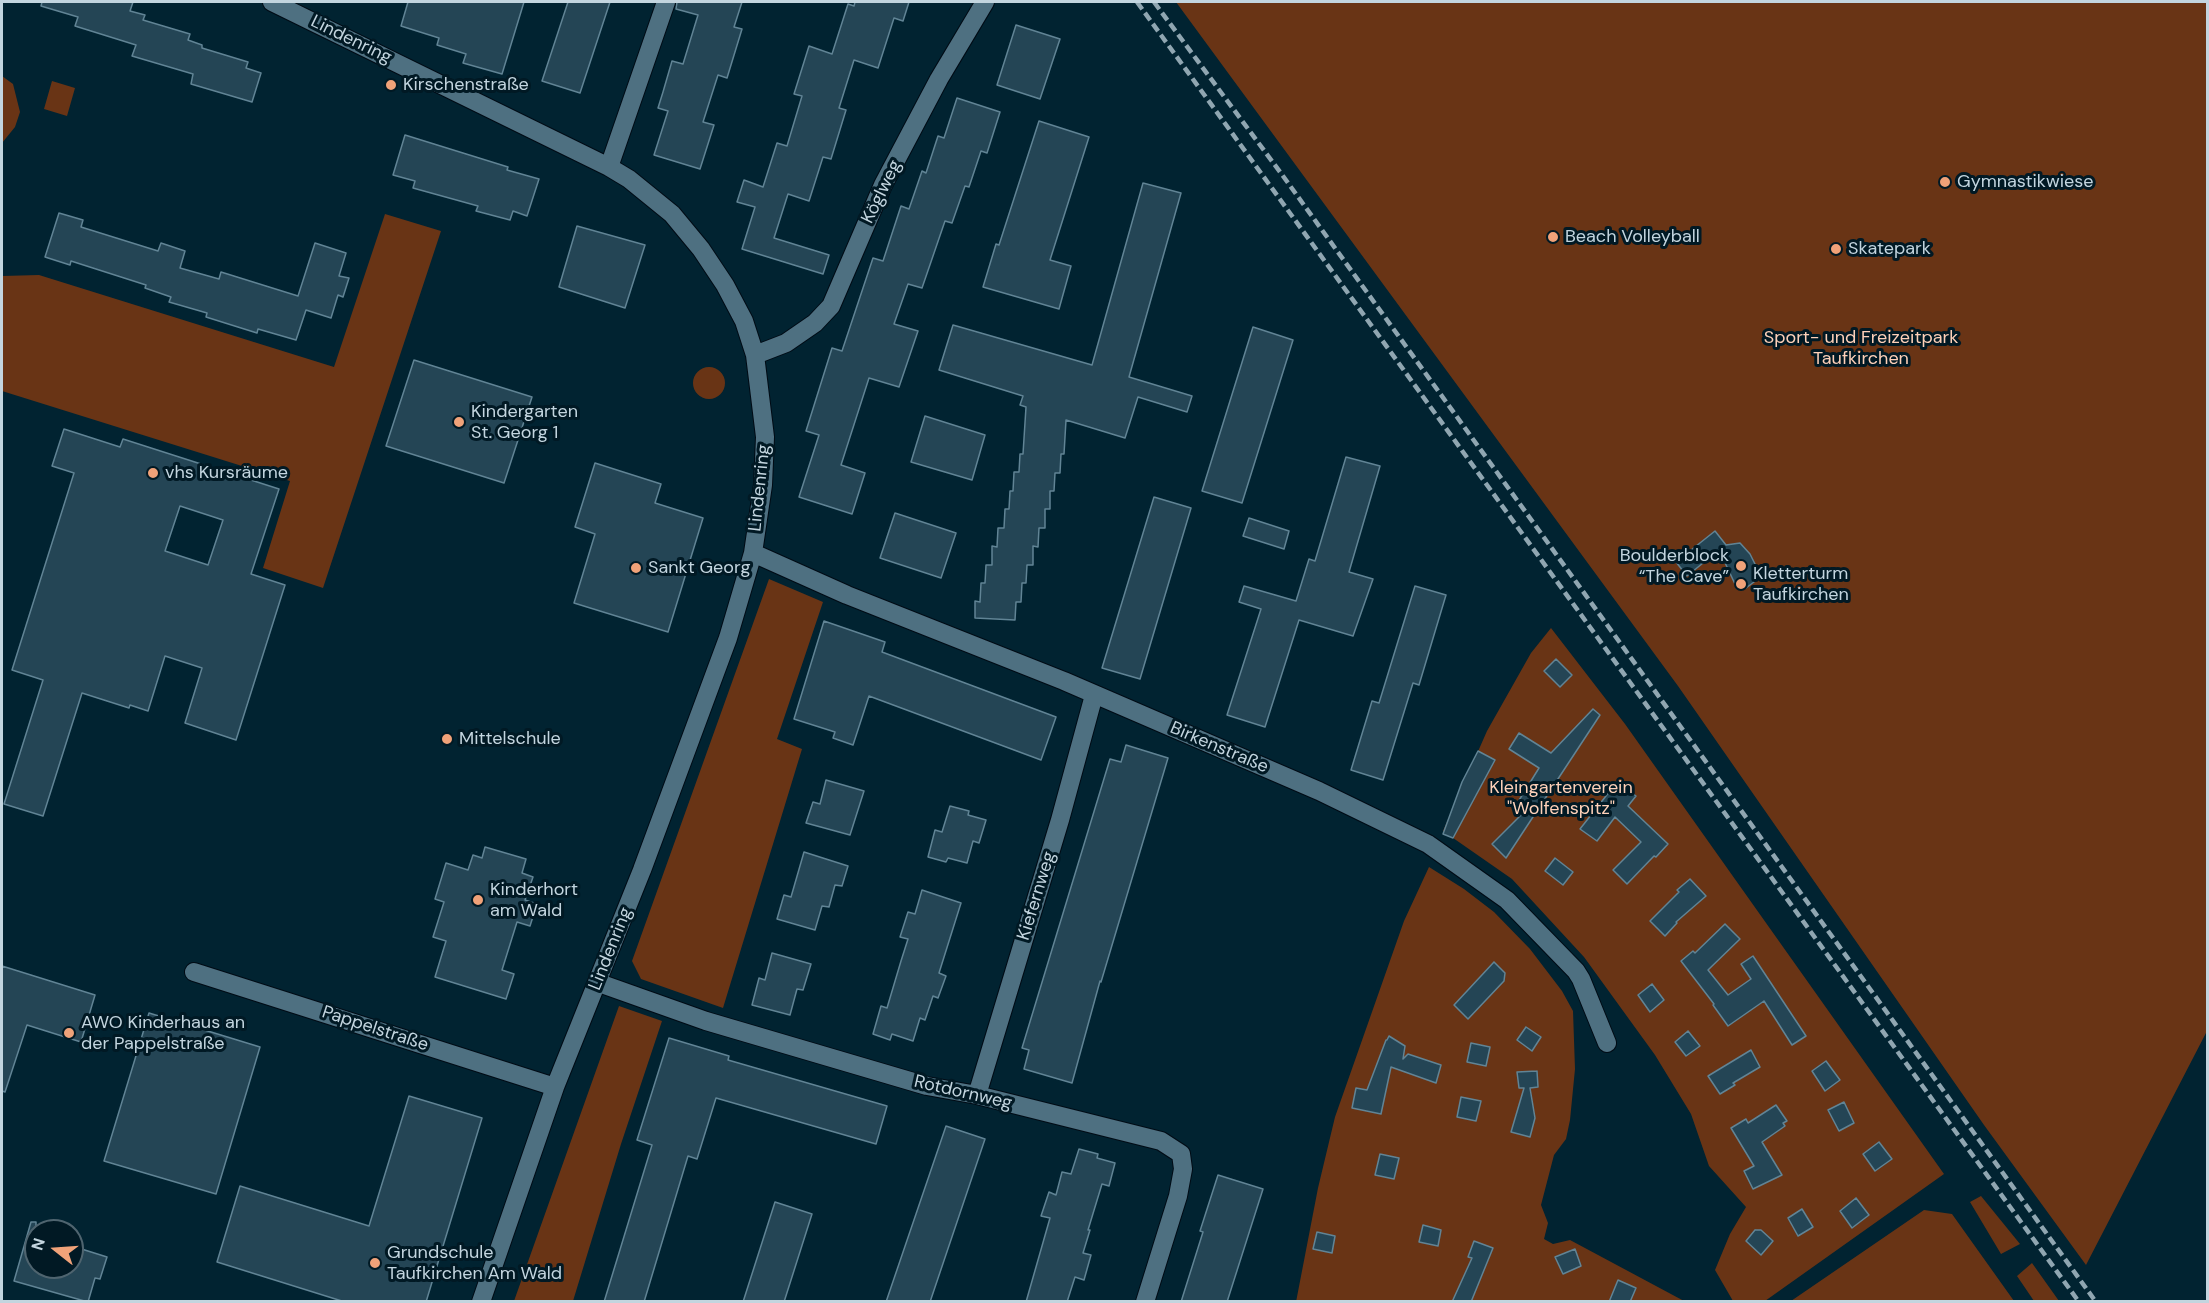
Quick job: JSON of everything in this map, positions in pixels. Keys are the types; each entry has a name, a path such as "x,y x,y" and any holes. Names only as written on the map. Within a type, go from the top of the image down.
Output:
{"street":[{"name":"Lindenring","path":"272,2 609,167 629,179 672,213 701,249 725,285 744,321 755,355 765,437 763,485 753,553 728,638 599,983 555,1087 481,1302"},
{"path":"609,167 666,2"},
{"name":"Köglweg","path":"755,355 786,343 815,323 831,306 883,185 939,78 985,2"},
{"name":"Birkenstraße","path":"753,553 847,595 1094,695 1319,790 1428,844 1507,900 1576,970 1607,1043"},
{"name":"Kiefernweg","path":"977,1095 1060,820 1094,695"},
{"name":"Pappelstraße","path":"194,972 555,1087"},
{"name":"Rotdornweg","path":"599,983 706,1021 927,1086 977,1095 1161,1141 1181,1154 1184,1169 1178,1196 1145,1302"}],"green space":[{"name":"Sport- und Freizeitpark Taufkirchen","path":"1176,2 2207,2 2207,1031 2086,1265 1984,1125 1678,686"},
{"path":"2,76 13,84 20,112 15,127 2,143"},
{"path":"52,81 75,88 67,116 44,109"},
{"path":"385,214 441,231 323,588 263,568 290,481 2,391 2,276 39,275 334,367"},
{"path":"709,367 720,372 725,383 720,394 709,399 698,394 693,383 698,372"},
{"path":"769,579 823,602 777,739 802,749 723,1008 641,979 632,961"},
{"name":"Kleingartenverein \"Wolfenspitz\"","path":"1551,628 1625,724 1944,1174 1765,1301 1733,1301 1715,1270 1730,1234 1746,1207 1709,1166 1691,1114 1655,1055 1584,957 1512,879 1443,831 1487,731 1531,653"},
{"path":"1429,867 1464,889 1494,912 1530,949 1562,991 1573,1011 1575,1069 1570,1120 1566,1139 1554,1155 1541,1205 1548,1223 1544,1239 1553,1244 1570,1240 1684,1301 1296,1302 1318,1188 1335,1117 1404,921"},
{"path":"619,1006 662,1021 621,1144 573,1301 514,1301"},
{"path":"1981,1196 2020,1244 2001,1254 1970,1202"},
{"path":"1924,1210 1952,1214 2014,1301 1791,1301"},
{"path":"2032,1263 2059,1301 2034,1301 2017,1276"}],"building":[{"path":"42,2 133,2 130,11 145,15 143,20 190,34 188,40 202,45 202,48 248,62 246,68 261,73 252,102 191,84 193,74 132,56 136,45 75,26 78,17 41,6"},
{"path":"408,2 524,2 502,74 463,63 466,54 437,45 439,38 401,26"},
{"path":"568,2 610,2 580,93 542,81"},
{"path":"677,2 742,2 734,27 742,29 727,78 718,75 703,122 714,125 700,169 654,155 668,111 658,108 672,61 683,64 698,15 676,9"},
{"path":"855,2 909,2 903,21 894,18 878,68 854,60 839,108 846,110 831,159 823,157 809,201 788,194 774,238 829,255 823,274 742,249 755,207 737,202 744,180 763,187 777,143 787,146 802,96 794,94 809,46 832,54 848,4 854,6"},
{"path":"1016,25 1060,39 1040,99 997,85"},
{"path":"957,98 1000,112 987,153 981,151 969,187 965,186 952,223 945,221 922,288 908,284 894,324 918,331 899,387 869,378 841,465 865,473 852,514 799,497 819,435 806,431 832,348 842,351 873,258 883,261 901,206 909,209 922,171 926,173 938,136 944,138"},
{"path":"1039,121 1089,137 1050,260 1071,266 1059,309 983,287"},
{"path":"405,135 539,179 527,216 513,211 510,220 476,211 478,206 413,188 415,181 393,175"},
{"path":"1143,183 1181,193 1129,377 1192,396 1187,412 1138,397 1125,438 1066,420 1064,454 1061,454 1060,473 1055,473 1054,491 1050,491 1050,509 1045,509 1045,528 1039,528 1038,547 1033,546 1033,565 1027,565 1026,583 1022,583 1021,602 1016,602 1015,620 975,618 975,601 980,602 981,583 985,583 986,565 992,565 992,546 997,547 998,528 1004,528 1005,509 1009,509 1010,491 1013,491 1014,472 1019,472 1020,454 1023,454 1026,407 1020,405 1023,396 939,370 953,325 1092,365"},
{"path":"59,213 83,220 81,227 158,251 161,243 185,251 180,268 219,279 221,272 298,296 315,243 346,253 339,276 349,278 343,297 338,295 331,318 306,310 296,340 258,329 257,333 206,317 207,313 169,302 171,297 145,288 146,285 71,261 70,265 45,257"},
{"path":"577,226 645,245 625,308 559,287"},
{"path":"1253,327 1293,340 1242,503 1202,491"},
{"name":"Kindergarten St. Georg 1","path":"414,360 532,397 504,483 386,446"},
{"path":"925,416 985,435 972,480 911,462"},
{"path":"64,429 120,447 123,439 279,489 251,574 285,585 236,740 185,723 202,668 165,656 148,711 130,705 129,708 82,693 43,816 4,804 43,680 12,670 74,473 52,466","holes":["180,506 223,520 208,565 165,551"]},
{"path":"1346,457 1380,466 1349,572 1373,579 1353,636 1299,620 1265,727 1227,715 1261,609 1239,602 1244,586 1296,601 1309,559 1315,561"},
{"name":"Sankt Georg","path":"595,463 661,484 655,503 703,518 668,632 574,603 595,534 575,527"},
{"path":"1154,497 1191,508 1140,679 1102,668"},
{"path":"895,513 956,533 941,578 880,558"},
{"path":"1249,518 1289,531 1284,549 1243,536"},
{"path":"1715,531 1726,545 1740,543 1750,554 1758,570 1754,582 1746,588 1735,584 1719,550 1687,576 1676,562"},
{"path":"1415,586 1446,595 1419,685 1413,683 1383,780 1351,770 1372,701 1379,703"},
{"path":"824,621 885,642 882,652 1056,717 1041,760 869,696 853,745 833,738 835,732 794,719"},
{"path":"1556,659 1572,675 1560,687 1544,671"},
{"path":"1593,709 1600,715 1506,858 1492,844 1521,815 1513,810 1539,768 1509,749 1519,733 1551,753"},
{"path":"1126,745 1168,758 1100,981 1072,1083 1024,1069 1029,1050 1022,1048 1110,759 1121,762"},
{"path":"1478,751 1495,760 1453,838 1443,834 1462,782"},
{"path":"826,780 864,791 850,835 806,823 813,802 820,804"},
{"path":"1617,782 1636,796 1628,806 1668,844 1627,884 1613,870 1641,842 1615,817 1597,841 1580,829"},
{"path":"950,806 969,811 968,815 986,820 979,843 973,841 967,863 948,858 946,862 928,857 935,830 942,832"},
{"path":"485,847 526,859 522,873 533,877 525,900 537,904 530,926 517,922 502,970 514,974 506,999 435,977 446,941 433,937 444,902 435,899 446,863 468,870 473,855 482,858"},
{"path":"804,852 848,866 842,886 835,885 829,907 822,906 815,930 777,919 784,895 791,897"},
{"path":"1555,858 1573,872 1563,885 1545,871"},
{"path":"1690,879 1706,896 1676,922 1665,936 1650,921 1679,892 1677,890"},
{"path":"922,890 961,903 939,973 946,976 938,998 933,996 925,1020 920,1018 913,1041 892,1034 890,1040 873,1034 881,1006 887,1008 908,939 900,937 908,912 915,914"},
{"path":"1725,924 1740,939 1708,970 1728,995 1751,979 1741,964 1753,956 1806,1036 1792,1045 1764,1001 1728,1026 1681,961 1693,951 1695,953"},
{"path":"772,953 811,964 803,990 797,989 790,1015 752,1005 759,978 765,980"},
{"path":"1494,962 1505,973 1504,981 1468,1019 1454,1005"},
{"name":"AWO Kinderhaus an der Pappelstraße","path":"2,966 95,995 81,1042 27,1025 5,1092 2,1091"},
{"path":"1652,984 1664,1000 1650,1012 1638,995"},
{"path":"149,1013 260,1047 216,1194 104,1161"},
{"path":"1526,1027 1541,1037 1532,1051 1517,1040"},
{"path":"1688,1031 1700,1046 1686,1056 1675,1042"},
{"path":"1389,1036 1405,1046 1403,1059 1408,1054 1441,1065 1436,1083 1391,1067 1381,1114 1352,1108 1356,1088 1367,1090"},
{"path":"669,1038 729,1056 728,1060 887,1106 876,1144 716,1098 697,1159 688,1156 644,1302 604,1302 652,1145 637,1140"},
{"path":"1471,1043 1490,1047 1486,1066 1467,1062"},
{"path":"1751,1050 1760,1067 1733,1083 1735,1085 1720,1094 1708,1076"},
{"path":"1826,1061 1840,1080 1825,1091 1812,1071"},
{"path":"1537,1071 1538,1087 1530,1088 1535,1118 1530,1137 1511,1132 1524,1088 1519,1088 1517,1072"},
{"path":"409,1096 482,1118 426,1302 345,1302 217,1262 240,1186 369,1226"},
{"path":"1461,1097 1481,1101 1476,1121 1457,1117"},
{"path":"1844,1102 1854,1123 1839,1131 1828,1110"},
{"path":"1776,1105 1787,1121 1783,1123 1785,1126 1762,1142 1782,1175 1753,1189 1744,1171 1754,1166 1731,1128 1746,1119 1748,1123"},
{"path":"946,1126 985,1139 930,1302 886,1302"},
{"path":"1879,1142 1892,1159 1875,1171 1863,1154"},
{"path":"1079,1149 1098,1154 1097,1158 1115,1163 1109,1186 1102,1184 1088,1230 1090,1230 1083,1253 1091,1255 1084,1280 1075,1277 1067,1302 1026,1302 1050,1218 1041,1216 1049,1192 1056,1195 1062,1172 1071,1174"},
{"path":"1380,1154 1399,1158 1394,1179 1375,1175"},
{"path":"1218,1175 1263,1189 1227,1302 1181,1302 1203,1232 1200,1231"},
{"path":"1856,1198 1869,1215 1852,1228 1840,1211"},
{"path":"775,1202 812,1214 784,1302 743,1302"},
{"path":"1802,1209 1813,1227 1798,1236 1788,1218"},
{"path":"1423,1225 1441,1230 1438,1246 1419,1242"},
{"path":"1755,1230 1761,1230 1773,1241 1761,1255 1746,1241"},
{"path":"1317,1232 1335,1236 1332,1253 1313,1249"},
{"path":"1474,1241 1493,1248 1471,1302 1452,1302 1472,1258 1468,1257"},
{"path":"24,1246 24,1279 84,1279 84,1250 107,1257 100,1279 95,1278 88,1302 14,1281"},
{"path":"1575,1249 1581,1266 1563,1274 1555,1257"},
{"path":"1618,1280 1636,1288 1630,1302 1609,1302"}],"railway":[{"path":"1137,2 2079,1302"},
{"path":"1154,2 1283,176 2096,1302"}],"place":[{"name":"Kirschenstraße","path":"391,85"},
{"name":"Gymnastikwiese","path":"1945,182"},
{"name":"Beach Volleyball","path":"1553,237"},
{"name":"Skatepark","path":"1836,249"},
{"name":"Kindergarten St. Georg 1","path":"459,422"},
{"name":"vhs Kursräume","path":"153,473"},
{"name":"Boulderblock “The Cave”","path":"1741,566"},
{"name":"Sankt Georg","path":"636,568"},
{"name":"Kletterturm Taufkirchen","path":"1741,584"},
{"name":"Mittelschule","path":"447,739"},
{"name":"Kinderhort am Wald","path":"478,900"},
{"name":"AWO Kinderhaus an der Pappelstraße","path":"69,1033"},
{"name":"Grundschule Taufkirchen Am Wald","path":"375,1263"}]}
